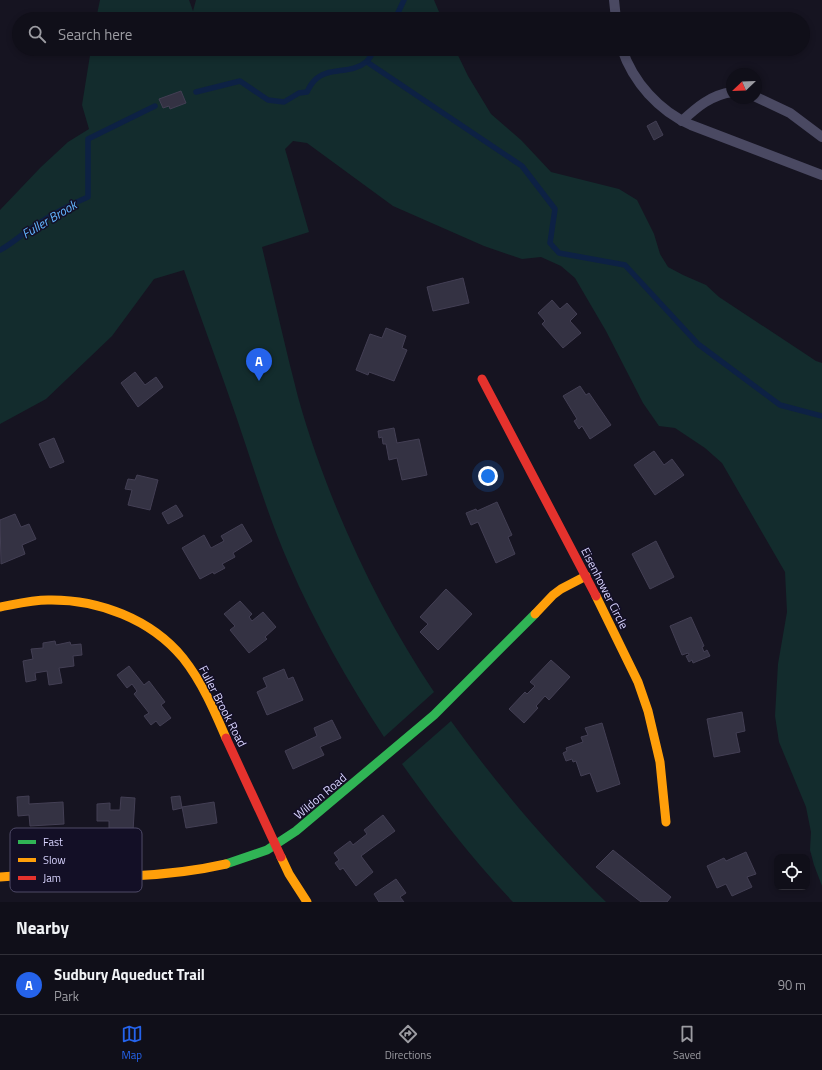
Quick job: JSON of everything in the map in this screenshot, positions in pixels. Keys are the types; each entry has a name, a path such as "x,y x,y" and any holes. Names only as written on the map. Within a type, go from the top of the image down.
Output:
{"street":[{"name":"Eisenhower Circle","path":"482,379 586,576 632,668 648,711 660,762 666,822"},
{"name":"Wildon Road","path":"142,876 176,874 236,862 262,852 296,831 434,715 553,595 561,589 586,576"},
{"name":"Fuller Brook Road","path":"0,607 40,600 80,603 104,609 128,618 154,630 165,639 193,671 274,845 289,874 307,902"}],"lane":[{"path":"614,0 615,12"},
{"path":"625,56 633,72 645,90 660,105 682,121 821,174"},
{"path":"682,121 704,102 726,93"},
{"path":"762,99 790,114 822,137"}],"green space":[{"path":"100,0 189,0 193,11 196,0 434,0 439,12 97,12"},
{"path":"90,56 458,56 468,76 491,114 521,140 551,172 619,189 637,200 654,234 660,254 668,267 706,285 719,297 816,361 822,363 822,886 810,850 811,832 806,807 779,742 775,716 778,664 787,612 785,572 722,463 705,448 675,428 659,426 643,403 606,331 575,278 561,266 541,257 522,259 484,246 393,206 307,143 293,141 285,149 309,232 262,247 298,397 323,473 355,550 392,624 434,692 384,737 333,652 310,609 281,546 184,270 154,279 112,336 46,399 0,424 0,210 41,167 68,142 89,129 82,105"},
{"path":"451,721 487,769 525,815 564,859 606,902 513,902 483,869 441,817 402,764"}],"building":[{"path":"181,91 186,103 170,109 169,106 163,108 159,99"},
{"path":"656,121 663,135 654,140 647,126"},
{"path":"463,278 469,303 433,311 427,287"},
{"path":"552,300 560,309 567,303 577,314 570,321 581,333 563,348 542,324 545,321 538,313"},
{"path":"386,328 406,336 402,348 407,350 394,381 369,372 368,375 356,370 370,334 382,338"},
{"path":"135,372 145,385 156,377 163,387 138,407 121,383"},
{"path":"580,386 586,395 589,393 611,425 590,439 582,426 579,429 574,421 577,419 563,396"},
{"path":"394,428 397,443 419,439 427,475 402,480 397,458 389,460 386,444 383,444 382,437 379,438 378,431"},
{"path":"54,438 64,462 50,468 39,444"},
{"path":"654,451 664,465 672,459 684,475 655,495 634,465"},
{"path":"137,475 158,480 150,510 128,505 132,490 125,489 128,479 135,480"},
{"path":"497,502 512,535 508,537 515,554 496,563 478,522 471,525 466,513 476,509 477,511"},
{"path":"176,505 183,516 168,524 162,513"},
{"path":"15,514 21,527 29,524 36,539 22,545 25,554 1,564 0,520"},
{"path":"242,524 252,541 233,553 235,557 222,564 225,568 200,579 182,548 204,535 211,548 224,541 221,536"},
{"path":"656,541 674,577 650,589 632,554"},
{"path":"446,589 472,614 438,650 420,632 428,624 420,617"},
{"path":"240,601 252,614 249,617 252,621 263,612 276,627 265,637 267,639 249,653 230,630 235,626 224,614"},
{"path":"691,617 704,646 702,647 704,652 707,650 710,656 693,663 692,660 689,662 686,656 689,655 688,653 682,655 670,626"},
{"path":"55,641 56,645 70,642 71,645 81,644 82,655 73,656 74,666 59,668 62,683 49,685 47,671 35,673 36,680 26,682 23,661 33,659 31,649 43,648 43,643"},
{"path":"551,660 570,677 549,700 545,696 536,706 538,708 524,723 509,709 525,692 527,694 535,686 530,682"},
{"path":"129,666 144,685 149,681 165,702 161,705 171,718 160,726 156,721 151,725 144,716 149,713 134,694 137,691 132,684 127,688 117,675"},
{"path":"284,669 288,679 293,677 303,700 267,715 257,692 267,687 263,678"},
{"path":"742,712 745,731 736,733 740,752 714,757 707,719"},
{"path":"332,720 341,738 320,747 324,755 293,769 285,751 317,736 314,728"},
{"path":"602,723 620,784 597,792 590,773 581,776 576,761 573,762 572,759 566,761 563,753 567,751 566,748 583,742 581,737 588,735 585,728"},
{"path":"29,796 29,804 63,802 64,824 30,826 29,815 18,816 17,797"},
{"path":"180,796 182,808 173,810 171,797"},
{"path":"121,797 135,798 133,828 109,828 109,821 97,821 97,804 110,803 110,810 120,810"},
{"path":"214,802 217,823 186,828 182,807"},
{"path":"383,815 395,831 361,856 373,872 356,886 343,868 340,870 335,863 339,860 334,853 350,841 353,845 367,834 364,830"},
{"path":"613,850 671,897 667,902 641,902 596,867"},
{"path":"746,852 756,874 747,877 752,887 732,896 726,884 717,888 707,866 724,858 726,861"},
{"path":"396,879 406,893 400,897 404,902 379,902 374,894"}],"waterway":[{"name":"Fuller Brook","path":"398,12 404,0"},
{"name":"Fuller Brook","path":"196,92 240,81 268,100 284,102 299,93 307,92 312,83 319,76 360,66 371,56"},
{"path":"367,62 522,166 555,209 550,243 559,253 625,265 698,344 780,405 822,416"},
{"name":"Fuller Brook","path":"0,250 47,218 88,197 88,139 155,106"}],"traffic: fast":[{"path":"226,864 267,850 296,831 434,715 535,614"}],"traffic: slow":[{"path":"535,614 553,595 561,589 586,576"},
{"path":"596,596 638,682 648,711 660,762 666,822"},
{"path":"0,607 24,602 48,600 86,603 122,614 139,622 170,644 190,667 202,686 226,738"},
{"path":"281,857 289,874 307,902"},
{"path":"142,875 173,873 226,864"},
{"path":"0,877 10,876"}],"traffic: jam":[{"path":"482,379 596,596"},
{"path":"226,738 281,857"}],"place":[{"name":"Sudbury Aqueduct Trail","path":"259,381"}]}
